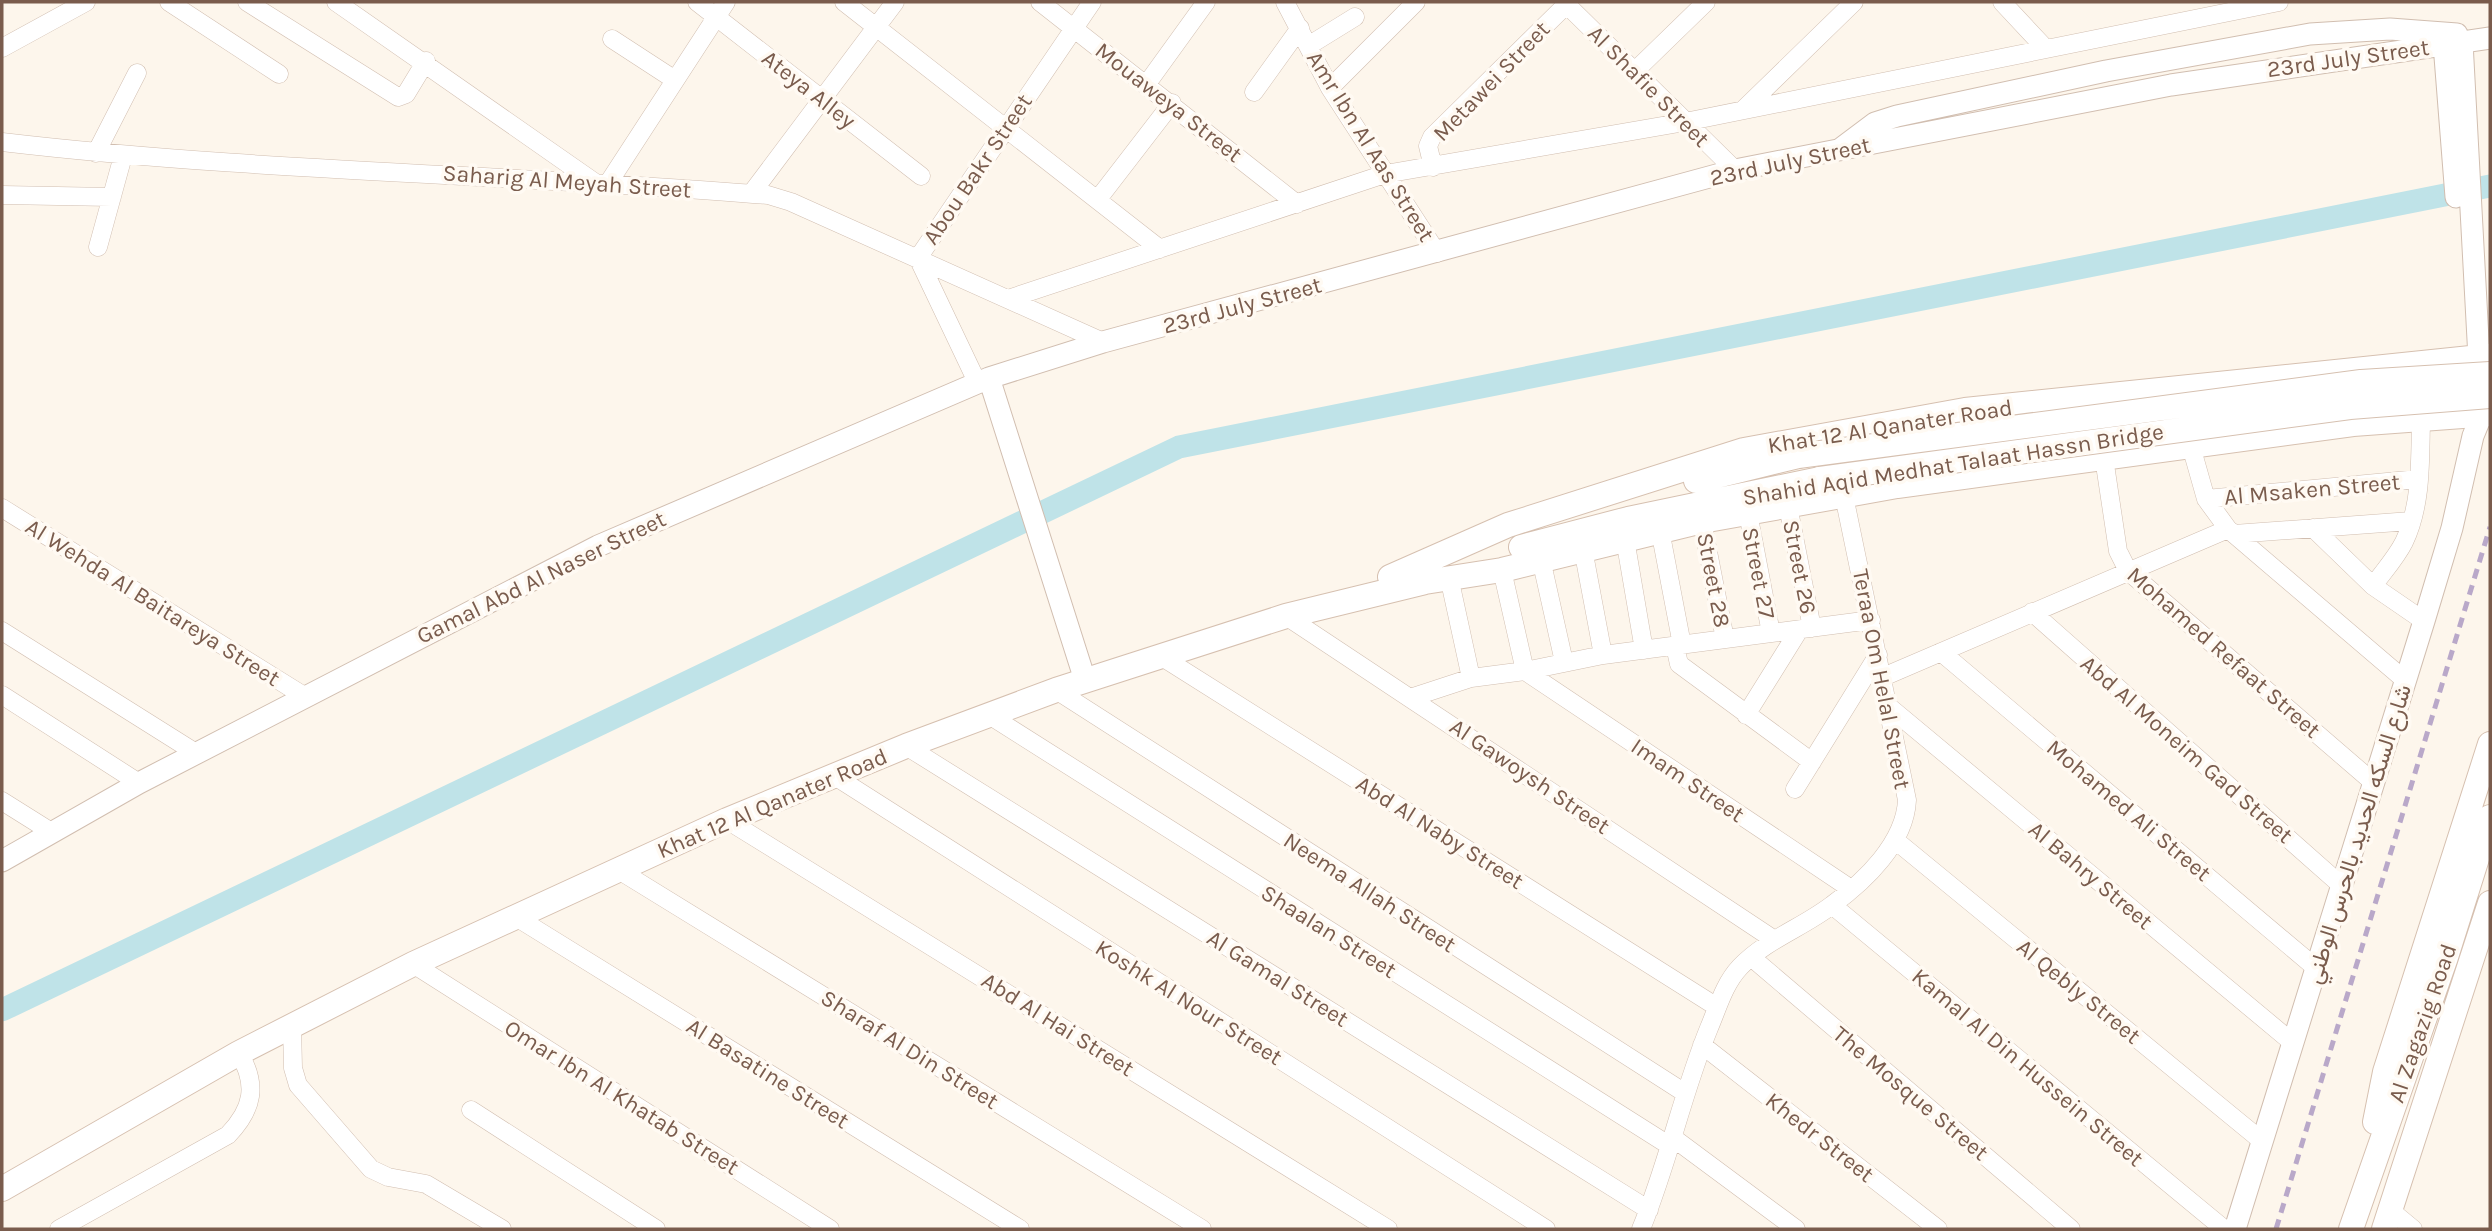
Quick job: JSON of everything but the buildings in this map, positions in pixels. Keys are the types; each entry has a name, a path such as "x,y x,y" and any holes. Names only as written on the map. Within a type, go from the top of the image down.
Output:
{"main road":[{"name":"Shahid Aqid Medhat Talaat Hassn Bridge","path":"1432,574 1668,488 1798,456 2361,382 2482,361"},
{"name":"Khat 12 Al Qanater Road","path":"1432,574 1508,525 1744,450 1965,410 2482,361"},
{"name":"Shahid Aqid Medhat Talaat Hassn Bridge","path":"1432,574 1589,528 1820,479 2350,407 2480,412"},
{"name":"Khat 12 Al Qanater Road","path":"2,1189 239,1053 413,964 617,869 906,746 1055,690 1286,616 1432,574 1502,570 1660,530 1844,496 2353,424 2480,412"},
{"path":"2382,1134 2374,1117 2385,1072 2490,744"},
{"name":"Al Zagazig Road","path":"2351,1229 2446,957 2490,817"},
{"name":"Al Zagazig Road","path":"2387,1219 2489,914"}],"street":[{"path":"2,48 86,2"},
{"path":"169,2 279,74"},
{"path":"247,2 398,97 406,94 426,61"},
{"path":"336,2 601,182 676,80 721,9"},
{"name":"Ateya Alley","path":"697,2 721,9 822,100 921,176"},
{"path":"844,2 1160,249"},
{"path":"751,194 895,2"},
{"name":"Mouaweya Street","path":"1040,2 1172,103 1297,204"},
{"name":"Abou Bakr Street","path":"983,380 920,269 918,258 1005,127 1093,2"},
{"path":"1146,85 1206,2"},
{"name":"Amr Ibn Al Aas Street","path":"1285,2 1330,88 1437,253"},
{"path":"1330,88 1416,2"},
{"path":"1636,70 1706,2"},
{"path":"1744,109 1854,2"},
{"path":"2002,2 2044,47"},
{"path":"1008,299 1385,174 1685,122 2222,7 2279,2"},
{"name":"Al Shafie Street","path":"1566,3 1735,170"},
{"name":"Metawei Street","path":"1433,167 1428,146 1432,137 1566,3"},
{"path":"1308,46 1355,17"},
{"path":"1254,92 1300,28"},
{"path":"1838,151 1875,123 1999,94 2310,34 2390,29 2490,37"},
{"name":"23rd July Street","path":"1103,342 1735,170 2171,85 2490,37"},
{"path":"612,39 676,80"},
{"name":"شارع السكه الحديد بالحرس الوطني","path":"2235,1229 2452,528 2480,412 2482,361 2470,307 2453,43"},
{"path":"96,153 137,74"},
{"path":"1098,199 1172,103"},
{"name":"Saharig Al Meyah Street","path":"2,142 123,156 601,182 751,194 791,202 1103,342"},
{"path":"98,247 123,156"},
{"path":"2,195 112,197"},
{"name":"Gamal Abd Al Naser Street","path":"2,861 139,783 598,546 983,380 1103,342"},
{"path":"983,380 1004,427 1084,681"},
{"path":"2373,586 2404,542 2411,521 2419,479 2421,419"},
{"path":"2191,446 2206,499 2231,532 2406,681"},
{"name":"Mohamed Refaat Street","path":"2104,458 2118,551 2128,571 2374,783"},
{"name":"Al Msaken Street","path":"2206,499 2419,479"},
{"name":"Teraa Om Helal Street","path":"1641,1229 1702,1045 1732,977 1773,939 1832,905 1852,889 1895,840 1903,821 1907,800 1844,496"},
{"name":"Street 26","path":"1788,506 1805,629"},
{"name":"Al Wehda Al Baitareya Street","path":"2,508 304,696"},
{"name":"Street 27","path":"1748,513 1771,633"},
{"name":"Street 28","path":"1703,521 1726,639"},
{"path":"1883,677 2128,571 2231,532 2411,521"},
{"path":"2313,528 2373,586 2424,621"},
{"path":"1660,530 1679,645 1679,664 1812,762"},
{"path":"1625,539 1644,650"},
{"path":"1583,549 1603,655"},
{"path":"1541,559 1564,662"},
{"path":"1502,570 1525,671"},
{"path":"1432,574 1471,678"},
{"name":"Abd Al Moneim Gad Street","path":"2032,612 2342,886"},
{"name":"Al Gawoysh Street","path":"1286,616 1413,697 1773,939"},
{"path":"1413,697 1471,678 1525,671 1603,655 1871,620"},
{"path":"1746,715 1805,629"},
{"path":"2,631 196,753"},
{"name":"Mohamed Ali Street","path":"1941,652 2316,968"},
{"path":"1796,789 1878,654"},
{"name":"Abd Al Naby Street","path":"1162,657 1717,1007"},
{"name":"Imam Street","path":"1525,671 1852,889"},
{"name":"Neema Allah Street","path":"1055,690 1685,1093"},
{"path":"2,695 139,783"},
{"name":"Al Bahry Street","path":"1888,706 2293,1043"},
{"name":"Shaalan Street","path":"989,715 1671,1142 1796,1229"},
{"name":"Al Gamal Street","path":"906,746 1649,1210"},
{"name":"Koshk Al Nour Street","path":"833,775 1546,1229"},
{"path":"2,801 53,832"},
{"name":"Abd Al Hai Street","path":"727,820 1388,1229"},
{"name":"Al Qebly Street","path":"1895,840 2262,1141"},
{"name":"Sharaf Al Din Street","path":"617,869 1202,1229"},
{"name":"Kamal Al Din Hussein Street","path":"1832,905 2224,1229"},
{"name":"Al Basatine Street","path":"516,917 1020,1229"},
{"name":"The Mosque Street","path":"1751,957 2071,1229"},
{"name":"Omar Ibn Al Khatab Street","path":"413,964 830,1229"},
{"path":"292,1026 293,1068 298,1085 371,1169 388,1177 426,1184 502,1229"},
{"name":"Khedr Street","path":"1702,1045 1938,1229"},
{"path":"59,1229 228,1135 242,1120 253,1088 249,1069 239,1053"},
{"path":"471,1110 656,1229"},
{"path":"2387,1219 2413,1229"}],"waterway":[{"path":"2,1010 1179,447 2490,186"}],"railway":[{"path":"2276,1229 2490,527"}]}
